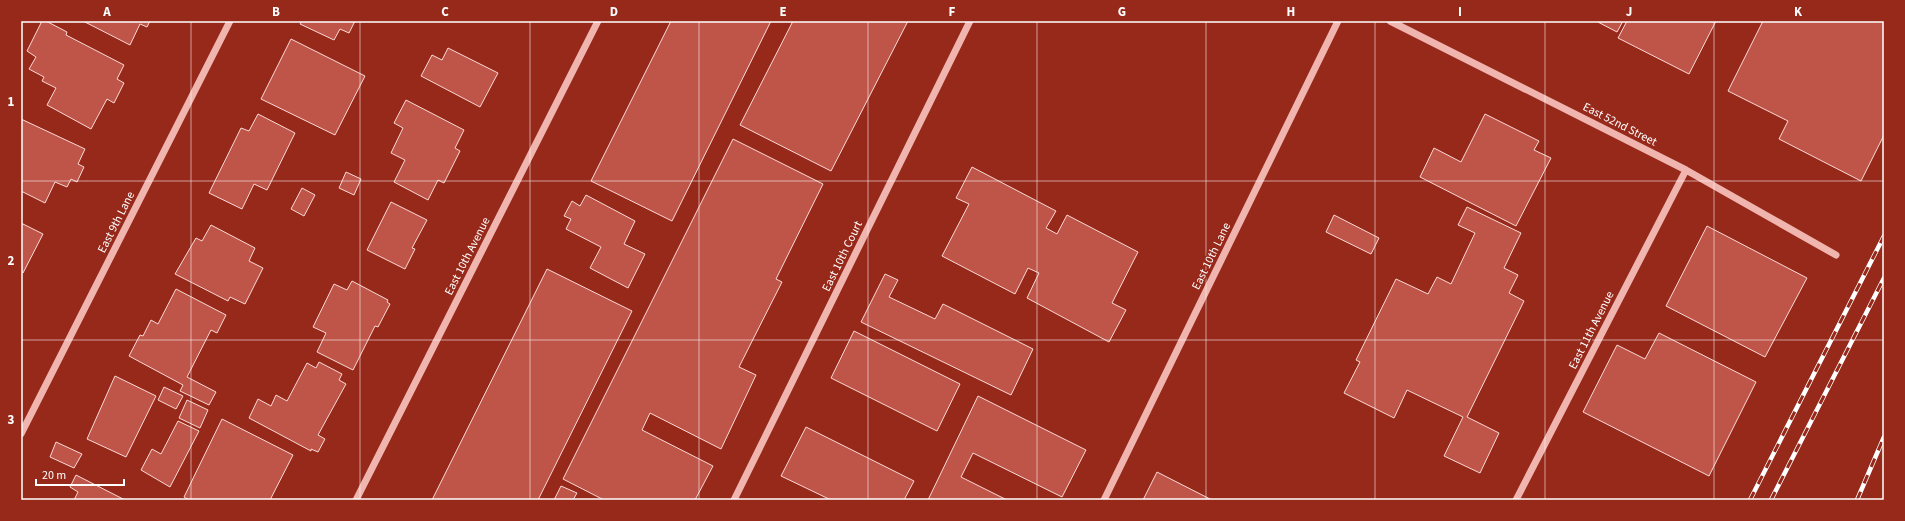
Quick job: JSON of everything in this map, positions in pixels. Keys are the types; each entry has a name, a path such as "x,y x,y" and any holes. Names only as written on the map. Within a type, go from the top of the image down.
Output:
{"street":[{"name":"East 9th Lane","path":"21,434 230,21"},
{"name":"East 10th Avenue","path":"356,500 598,21"},
{"name":"East 10th Court","path":"734,500 970,21"},
{"name":"East 10th Lane","path":"1104,500 1338,21"},
{"name":"East 52nd Street","path":"1390,21 1686,170 1836,255"},
{"name":"East 11th Avenue","path":"1516,500 1686,170"}],"building":[{"path":"42,21 46,21 67,32 66,35 124,65 117,79 124,83 114,103 107,99 91,129 47,105 56,88 42,81 44,77 29,69 36,57 27,51"},
{"path":"83,21 150,21 147,27 140,24 130,45"},
{"path":"302,21 355,21 349,33 340,29 334,40 300,24"},
{"path":"671,21 771,21 672,221 591,181"},
{"path":"793,21 908,21 831,171 740,125"},
{"path":"1596,21 1623,21 1617,32"},
{"path":"1627,21 1716,21 1689,74 1618,38"},
{"path":"1763,21 1884,21 1884,135 1861,181 1779,139 1788,121 1728,91"},
{"path":"291,39 365,76 335,135 261,99"},
{"path":"448,48 498,73 480,107 421,76 432,55 442,60"},
{"path":"406,100 464,130 455,148 460,151 444,183 438,180 428,200 394,182 405,160 391,153 403,128 394,123"},
{"path":"258,114 295,133 267,190 254,184 242,209 209,193 241,128 249,131"},
{"path":"1485,114 1539,141 1534,150 1551,158 1516,226 1420,177 1434,148 1461,162"},
{"path":"21,119 85,149 78,164 84,167 77,182 71,179 67,187 55,182 45,203 21,191"},
{"path":"733,139 823,184 776,279 782,282 739,367 756,375 721,449 650,413 642,430 713,466 695,500 604,500 563,479"},
{"path":"972,167 1056,211 1046,228 1057,234 1067,215 1138,252 1112,303 1126,310 1109,342 1027,298 1039,273 1028,268 1015,294 942,256 969,204 956,198"},
{"path":"346,172 361,179 354,195 339,188"},
{"path":"302,188 315,195 304,216 291,209"},
{"path":"586,195 635,221 624,244 645,254 628,288 590,268 601,247 566,229 571,219 564,216 572,201 580,206"},
{"path":"391,202 427,220 412,248 415,249 405,269 367,250"},
{"path":"1467,207 1521,233 1504,268 1518,275 1509,293 1524,301 1467,417 1499,433 1480,473 1444,456 1463,417 1407,390 1394,418 1344,393 1360,362 1356,360 1396,279 1428,294 1437,277 1451,284 1475,233 1458,225"},
{"path":"1334,215 1379,238 1371,254 1326,232"},
{"path":"21,223 43,234 23,273 21,272"},
{"path":"211,225 255,248 249,261 263,268 245,304 230,297 228,301 175,274 196,238 202,241"},
{"path":"1707,226 1807,278 1765,357 1666,306"},
{"path":"547,269 632,311 538,500 432,500"},
{"path":"885,274 898,280 889,297 935,319 943,304 1033,349 1011,395 861,322"},
{"path":"352,281 388,300 387,302 390,304 378,327 375,326 353,370 317,352 326,333 313,327 334,284 347,290"},
{"path":"176,289 226,315 217,333 211,330 187,377 216,392 209,405 180,391 183,385 129,356 140,335 143,336 151,320 158,324"},
{"path":"854,331 960,384 937,431 831,378"},
{"path":"1659,333 1756,382 1709,476 1583,412 1617,345 1645,359"},
{"path":"319,362 342,374 339,380 346,384 318,435 325,439 318,452 311,449 311,451 249,418 258,399 271,406 276,395 287,401 307,363 316,368"},
{"path":"115,376 156,396 126,457 87,439"},
{"path":"164,387 183,396 176,409 158,400"},
{"path":"978,396 1086,450 1062,497 973,453 961,477 1007,500 928,500"},
{"path":"187,400 208,410 200,428 179,418"},
{"path":"222,419 293,455 270,500 189,500 184,497"},
{"path":"178,421 199,431 170,487 141,470 152,449 161,454"},
{"path":"806,427 914,481 904,500 831,500 781,476"},
{"path":"56,442 82,454 74,468 50,457"},
{"path":"1157,472 1212,500 1143,500"},
{"path":"76,475 125,500 74,500 78,492 70,487"},
{"path":"561,486 577,493 573,500 554,500"}],"railway":[{"path":"1750,500 1884,236"},
{"path":"1771,500 1884,278"},
{"path":"1857,500 1884,437"}]}
